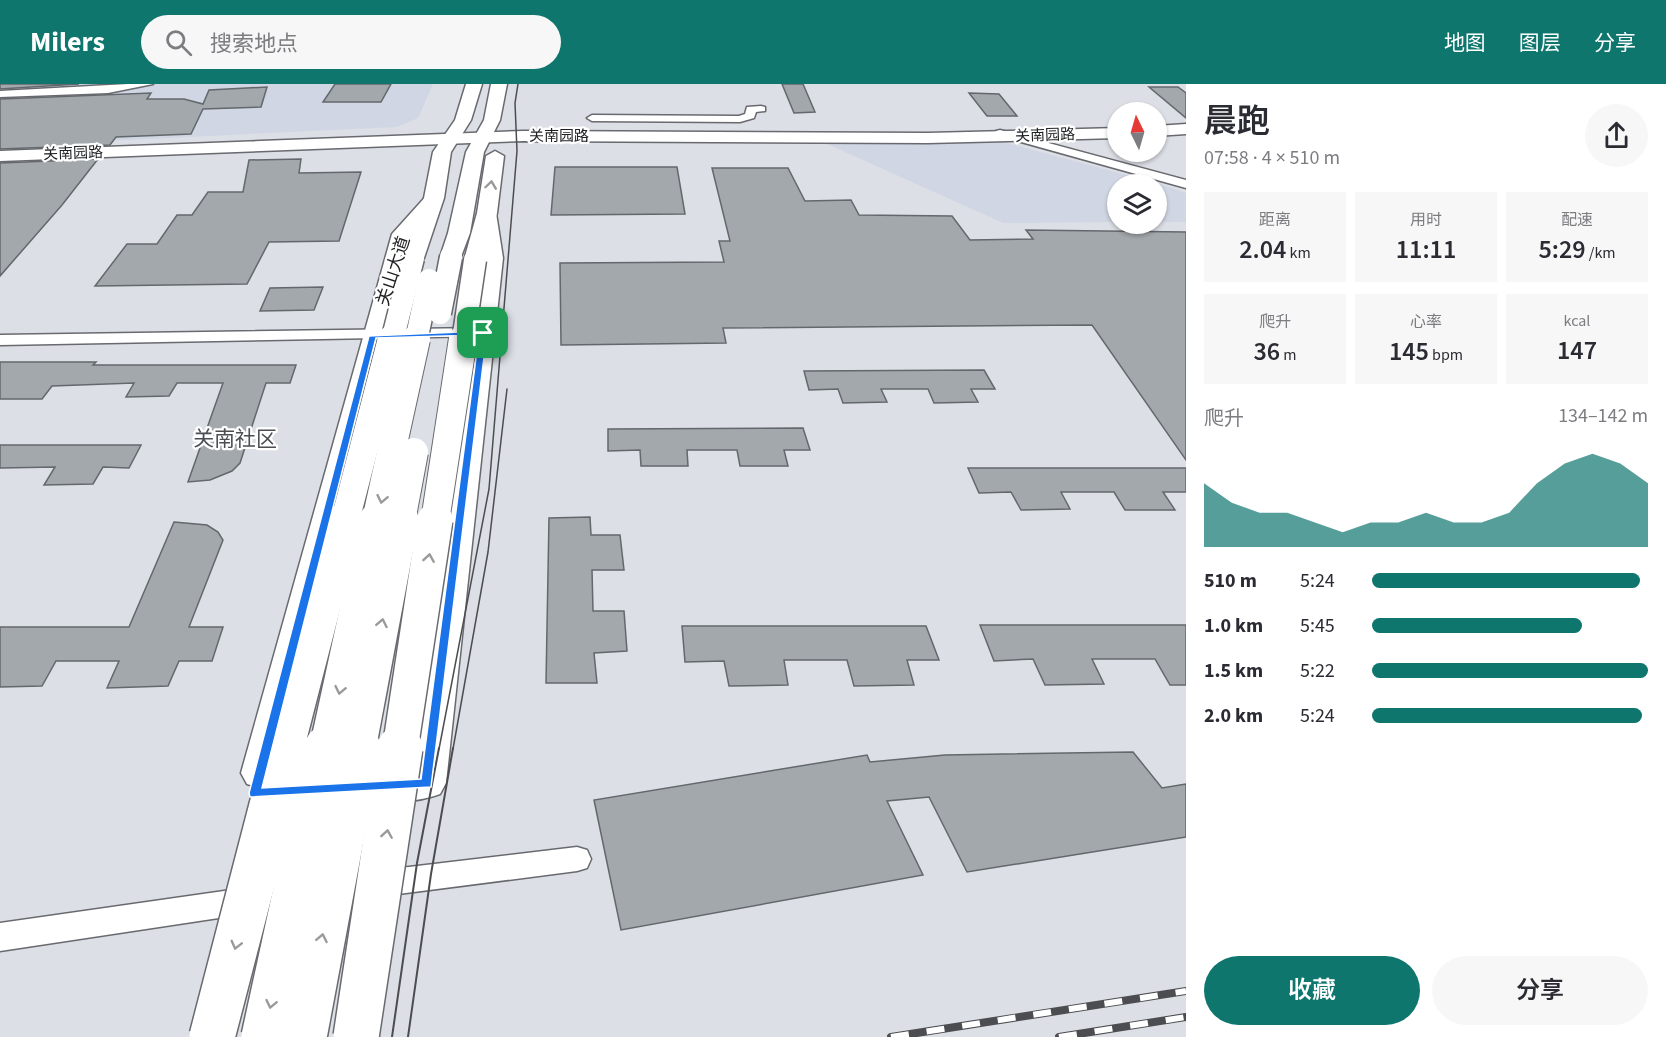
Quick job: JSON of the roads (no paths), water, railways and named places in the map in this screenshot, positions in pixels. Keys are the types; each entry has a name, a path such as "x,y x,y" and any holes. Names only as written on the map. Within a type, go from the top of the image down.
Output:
{"main road":[{"path":"356,1037 446,253 440,235 434,198 442,152 463,120 474,84"},
{"path":"212,1037 475,152 492,120 499,84"},
{"path":"1167,129 1186,128"},
{"name":"关南园路","path":"0,151 453,135 1005,134 1107,131"},
{"name":"关南园路","path":"0,156 453,135"},
{"path":"255,793 427,783 493,258 487,213 496,151 484,135"},
{"name":"关山大道","path":"255,793 373,336 402,234 434,198"},
{"path":"264,1037 446,253 487,213"},
{"path":"304,1037 446,253"}],"street":[{"path":"0,94 108,90 148,84"},
{"path":"757,95 761,109 758,118 763,135"},
{"path":"592,118 740,118 750,116 751,109 761,109"},
{"path":"1005,134 1186,184"},
{"path":"0,340 483,333"},
{"path":"225,904 255,793"},
{"path":"0,937 102,920 577,859"}],"tram line":[{"path":"439,749 489,489 517,151 515,103 518,84"},
{"path":"453,749 488,552 507,389"},
{"path":"392,1037 417,863 439,748"},
{"path":"408,1037 431,874 453,748"}],"railway":[{"path":"891,1037 1186,991"},
{"path":"1059,1037 1186,1017"}],"district":[{"name":"关南社区","path":"235,439"}]}
